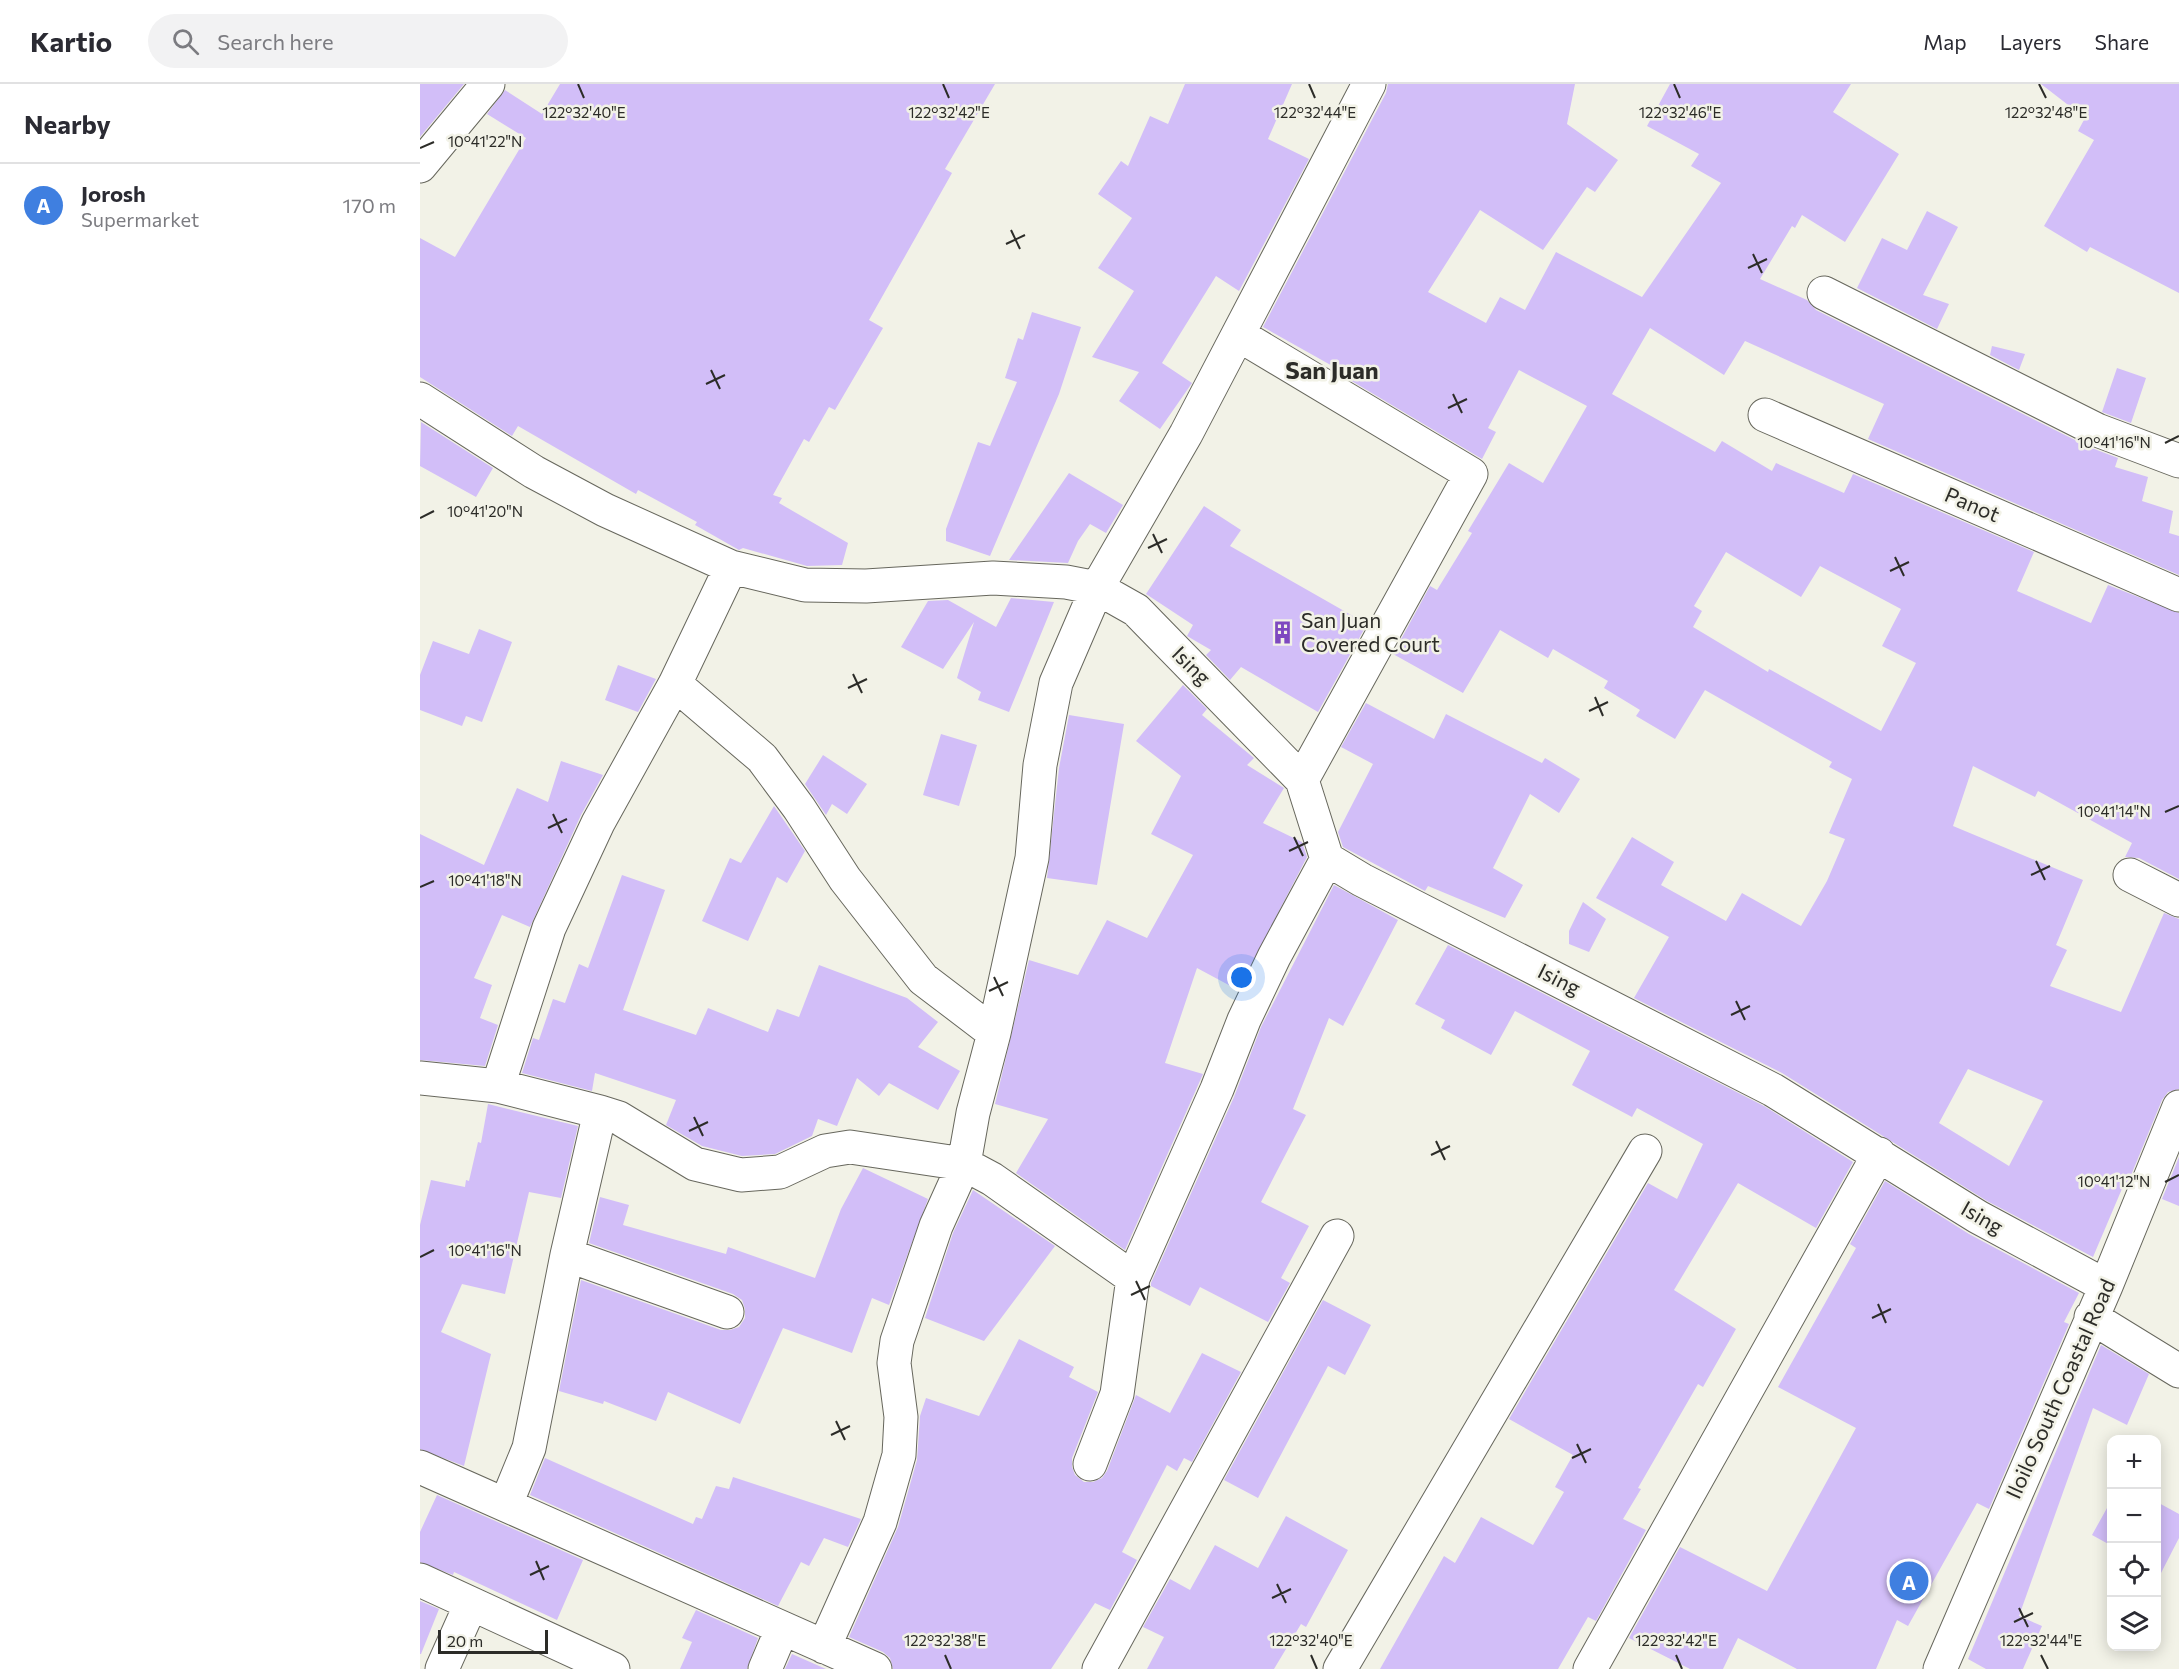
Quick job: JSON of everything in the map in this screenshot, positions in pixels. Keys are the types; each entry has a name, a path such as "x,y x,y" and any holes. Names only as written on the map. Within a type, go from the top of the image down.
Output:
{"street":[{"path":"420,166 488,84"},
{"path":"824,1647 880,1522 899,1455 901,1417 894,1363 897,1341 936,1226 964,1164 973,1113 994,1033 1032,858 1040,765 1056,683 1097,588 1186,434 1369,84"},
{"path":"1824,293 2097,430 2179,461"},
{"path":"1239,335 1471,474 1302,780"},
{"name":"Ising","path":"420,399 534,472 605,510 731,567 805,585 866,586 993,578 1066,582 1097,588 1136,610 1302,780 1327,859 1362,880 1773,1090 1879,1154 1978,1218 2106,1286"},
{"name":"Panot","path":"1765,415 2179,595"},
{"path":"498,1086 549,928 598,823 675,684 731,567"},
{"path":"675,684 762,758 799,808 845,879 923,980 994,1033"},
{"path":"1090,1464 1117,1394 1133,1278 1217,1089 1244,1020 1274,957 1327,859"},
{"path":"2130,876 2179,900"},
{"path":"420,1078 498,1086 600,1112 629,1123 695,1164 741,1175 780,1172 825,1151 850,1147 964,1164 992,1179 1133,1278"},
{"path":"506,1504 529,1448 567,1255 600,1112"},
{"name":"Iloilo South Coastal Road","path":"1940,1669 2176,1122"},
{"path":"1340,1669 1645,1152"},
{"path":"1590,1669 1879,1154"},
{"path":"1099,1669 1337,1236"},
{"path":"567,1255 727,1312"},
{"path":"2091,1317 2179,1371"},
{"path":"420,1467 875,1669"},
{"path":"420,1580 597,1666"},
{"path":"442,1669 471,1604"},
{"path":"765,1669 782,1629"}],"building":[{"path":"420,84 464,84 420,137"},
{"path":"560,84 995,84 945,169 952,173 869,320 883,328 835,410 829,407 809,442 804,439 773,495 782,498 779,503 848,543 842,565 807,566 743,548 739,550 695,525 697,522 638,490 636,494 518,426 512,436 420,377 420,238 455,257 526,138 487,114 505,90 542,114"},
{"path":"1185,84 1292,84 1268,139 1309,159 1239,291 1216,276 1162,363 1192,383 1160,429 1119,401 1139,372 1092,357 1134,291 1098,268 1132,218 1098,194 1121,161 1128,166 1150,116 1168,124"},
{"path":"1388,84 1575,84 1567,124 1618,160 1595,192 1587,187 1543,250 1480,210 1428,292 1486,323 1500,297 1525,310 1556,252 1642,297 1721,183 1691,166 1699,154 1647,126 1670,84 1851,84 1833,112 1899,154 1845,242 1802,215 1795,228 1792,226 1760,279 1807,300 1816,310 2089,447 2118,458 2115,467 2148,477 2142,501 2173,511 2169,533 2179,536 2179,575 1868,439 1884,404 1745,341 1724,375 1650,328 1612,394 1715,452 1722,441 1772,471 1776,463 1844,493 1853,474 2034,552 2017,591 2091,623 2108,585 2179,613 2179,879 2139,858 2125,857 2132,843 2038,791 2035,797 1973,766 1953,826 2083,880 2056,945 2067,950 2050,986 2121,1012 2164,913 2179,919 2179,1089 2168,1092 2162,1100 2127,1185 2124,1184 2093,1257 1987,1201 1782,1073 1634,998 1669,937 1596,898 1632,837 1674,862 1661,885 1726,921 1742,893 1801,926 1827,881 1845,839 1829,833 1852,779 1829,767 1832,762 1705,690 1675,739 1636,716 1640,710 1604,688 1608,681 1553,649 1548,658 1500,630 1463,693 1393,654 1430,586 1437,590 1472,533 1468,531 1509,463 1543,483 1587,406 1519,370 1488,428 1496,432 1482,459 1350,380 1352,377 1263,327 1386,93","holes":["1726,552 1801,597 1820,566 1901,609 1882,646 1916,663 1881,731 1769,669 1768,672 1693,627 1702,611 1694,606","1968,1069 2043,1101 2009,1166 1939,1123"]},
{"path":"2041,84 2179,84 2179,293 2090,247 2087,252 2044,226 2094,140 2078,131 2085,118"},
{"path":"1927,211 1958,227 1923,295 1949,304 1937,329 1857,288 1882,238 1907,250"},
{"path":"1032,312 1081,327 1059,394 990,556 946,541 946,529 978,442 990,446 1017,382 1005,378 1018,338 1023,340"},
{"path":"1992,346 2025,354 2019,370 1990,355"},
{"path":"2117,368 2146,378 2131,423 2102,412"},
{"path":"421,422 493,468 476,497 420,466"},
{"path":"1069,473 1123,505 1106,533 1090,524 1078,541 1068,563 1009,560"},
{"name":"San Juan Covered Court","path":"1204,506 1241,530 1230,546 1367,624 1318,712 1241,667 1230,680 1206,655 1211,650 1187,636 1193,625 1146,594"},
{"path":"1011,598 1054,602 1009,712 978,700 981,692 957,678 974,622 943,669 901,647 928,601 948,600 996,627"},
{"path":"479,629 512,642 482,722 466,716 462,726 420,710 420,675 433,641 469,654"},
{"path":"618,665 656,679 638,712 605,700"},
{"path":"1183,685 1207,709 1202,715 1254,758 1247,765 1284,788 1263,823 1302,842 1307,857 1238,990 1197,968 1165,1063 1203,1074 1125,1250 1016,1173 1048,1119 995,1104 1029,960 1078,975 1107,920 1147,938 1193,855 1151,834 1181,776 1136,741"},
{"path":"1366,703 1434,739 1446,714 1542,763 1545,758 1580,779 1559,813 1530,794 1493,868 1523,885 1505,918 1428,886 1425,891 1343,847 1338,832 1373,764 1341,747"},
{"path":"1069,715 1124,724 1097,885 1047,878 1059,768"},
{"path":"941,734 977,745 959,806 923,795"},
{"path":"823,755 867,784 847,814 832,804 826,815 805,784"},
{"path":"561,761 603,775 581,815 530,927 502,915 474,978 492,985 480,1018 498,1025 485,1066 420,1060 420,834 484,865 517,788 548,802"},
{"path":"774,806 805,851 787,883 777,877 748,941 702,921 730,858 741,863"},
{"path":"622,875 665,890 623,1010 696,1035 708,1008 768,1032 777,1009 799,1017 819,965 907,998 938,1022 918,1047 960,1071 938,1110 889,1083 879,1096 857,1078 837,1126 818,1119 812,1136 775,1154 742,1156 702,1146 666,1125 676,1100 595,1073 592,1091 522,1073 533,1038 539,1040 553,999 565,1003 579,964 588,968"},
{"path":"1334,885 1398,920 1343,1026 1329,1018 1293,1109 1306,1115 1261,1202 1309,1226 1281,1278 1290,1283 1268,1322 1200,1287 1190,1306 1151,1286 1151,1283 1234,1097 1261,1027"},
{"path":"1583,902 1606,919 1589,952 1569,944 1569,931"},
{"path":"1448,945 1764,1106 1853,1162 1816,1228 1738,1183 1674,1290 1736,1329 1703,1387 1698,1384 1638,1488 1641,1489 1623,1519 1646,1530 1596,1621 1588,1617 1558,1669 1380,1669 1444,1556 1455,1563 1481,1517 1533,1545 1564,1492 1555,1487 1573,1455 1509,1419 1648,1183 1677,1199 1703,1144 1637,1108 1632,1117 1572,1085 1590,1051 1515,1011 1491,1055 1441,1028 1445,1020 1415,1004"},
{"path":"488,1104 578,1126 561,1198 529,1192 505,1294 462,1284 441,1332 491,1354 464,1466 420,1449 420,1225 431,1180 465,1187 466,1180 469,1181 478,1142 481,1143"},
{"path":"2179,1157 2179,1206 2162,1199"},
{"path":"863,1168 928,1199 889,1305 872,1298 852,1353 783,1328 740,1424 668,1392 656,1421 604,1401 603,1404 559,1391 581,1280 721,1330 739,1327 745,1318 742,1300 733,1294 589,1243 600,1197 629,1205 623,1225 726,1254 728,1247 815,1278 841,1209"},
{"path":"1885,1181 1969,1234 2079,1293 2064,1322 2069,1324 1989,1509 1977,1503 1908,1626 1897,1620 1876,1669 1797,1669 1738,1638 1723,1669 1690,1669 1629,1638 1680,1547 1767,1591 1856,1428 1778,1387 1856,1248 1850,1244"},
{"path":"973,1190 1055,1246 984,1341 925,1318 953,1233"},
{"path":"1323,1300 1371,1325 1345,1375 1328,1366 1258,1498 1224,1480"},
{"path":"1019,1339 1074,1367 1069,1377 1098,1392 1072,1458 1075,1475 1084,1482 1093,1482 1102,1478 1107,1471 1136,1395 1170,1413 1202,1353 1241,1372 1192,1462 1184,1458 1177,1471 1167,1465 1122,1552 1137,1560 1110,1610 1095,1603 1051,1669 893,1669 890,1658 883,1652 849,1637 898,1527 917,1460 920,1416 926,1398 979,1416"},
{"path":"2101,1345 2149,1374 2127,1425 2093,1408 2019,1616 2042,1626 2023,1669 1986,1669 1968,1659"},
{"path":"545,1458 693,1524 696,1517 702,1519 716,1486 729,1489 733,1477 861,1519 848,1547 824,1538 809,1566 801,1562 778,1606 530,1495"},
{"path":"437,1495 583,1560 557,1620 454,1572 453,1575 420,1562 420,1532"},
{"path":"2161,1504 2179,1514 2179,1538 2161,1573"},
{"path":"2107,1508 2107,1543 2092,1535"},
{"path":"1286,1516 1348,1550 1306,1627 1301,1624 1274,1669 1147,1669 1164,1637 1143,1627 1170,1579 1190,1590 1215,1545 1258,1568"},
{"path":"420,1601 439,1609 421,1654 420,1654"},
{"path":"696,1610 758,1638 747,1669 680,1669 692,1642 682,1638"},
{"path":"792,1654 826,1669 785,1669"}],"place":[{"name":"San Juan Covered Court","path":"1283,633"},
{"name":"Jorosh","path":"1909,1581"}],"district":[{"name":"San Juan","path":"1332,371"}]}
